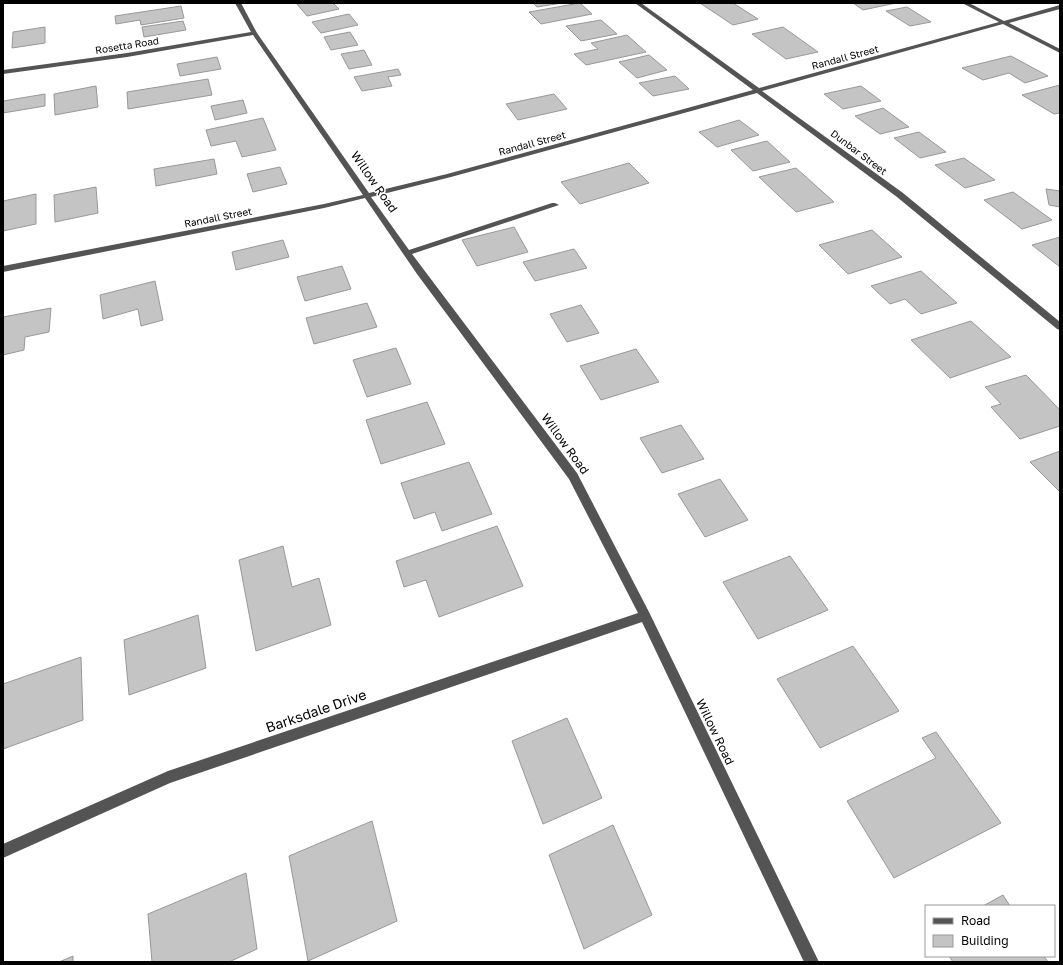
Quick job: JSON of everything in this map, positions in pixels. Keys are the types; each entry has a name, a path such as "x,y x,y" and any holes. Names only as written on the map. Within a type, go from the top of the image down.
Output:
{"street":[{"name":"Willow Road","path":"238,3 254,33 407,253 573,476 645,616 812,962"},
{"name":"Dunbar Street","path":"638,3 900,195 1060,327"},
{"path":"965,3 1060,51"},
{"name":"Randall Street","path":"3,269 324,206 449,176 1004,24 1060,7"},
{"name":"Rosetta Road","path":"3,72 126,55 254,33"},
{"path":"407,253 555,205"},
{"name":"Barksdale Drive","path":"3,851 168,777 645,616"}],"building":[{"path":"333,3 339,9 307,16 297,4"},
{"path":"533,3 562,3 537,7"},
{"path":"580,3 592,14 541,24 529,12"},
{"path":"700,3 733,3 758,19 733,25"},
{"path":"853,3 896,3 863,10"},
{"path":"181,6 184,18 141,25 140,20 116,24 115,16"},
{"path":"907,7 931,22 910,26 886,11"},
{"path":"349,14 358,25 321,33 312,22"},
{"path":"601,20 617,34 581,41 566,26"},
{"path":"183,21 186,30 144,37 142,27"},
{"path":"45,27 45,43 12,48 13,32"},
{"path":"783,27 818,52 786,59 752,34"},
{"path":"350,32 358,45 331,50 324,37"},
{"path":"627,35 646,52 586,65 574,54 598,49 591,43"},
{"path":"364,50 372,65 349,69 341,54"},
{"path":"649,55 667,70 637,78 619,62"},
{"path":"1011,56 1048,76 1025,83 1009,73 983,80 962,68"},
{"path":"217,57 221,69 180,76 177,64"},
{"path":"398,69 401,75 388,77 392,86 362,91 354,77"},
{"path":"675,76 689,89 653,96 639,83"},
{"path":"208,79 212,95 128,109 127,92"},
{"path":"1060,85 1060,113 1054,114 1022,95"},
{"path":"96,86 98,107 55,115 54,94"},
{"path":"861,86 881,101 843,109 824,94"},
{"path":"45,94 45,106 3,113 3,101"},
{"path":"554,94 567,109 518,120 506,104"},
{"path":"243,100 247,113 215,120 211,106"},
{"path":"883,108 909,127 880,134 855,116"},
{"path":"263,118 276,150 242,157 236,141 211,146 206,130"},
{"path":"739,120 759,135 717,147 699,132"},
{"path":"919,132 946,152 920,158 894,138"},
{"path":"767,141 790,162 753,171 731,150"},
{"path":"964,158 995,180 965,188 935,165"},
{"path":"214,159 217,174 156,186 154,169"},
{"path":"629,163 649,183 580,204 561,182"},
{"path":"280,167 287,184 253,192 247,174"},
{"path":"796,168 834,202 796,212 759,177"},
{"path":"96,187 98,213 55,222 54,195"},
{"path":"1046,189 1060,191 1060,207 1049,205"},
{"path":"1013,192 1052,220 1022,229 984,200"},
{"path":"36,194 36,224 3,231 3,201"},
{"path":"514,227 528,252 477,266 462,240"},
{"path":"872,230 902,257 848,274 819,245"},
{"path":"1060,237 1060,267 1032,245"},
{"path":"283,240 289,257 236,270 232,252"},
{"path":"574,249 587,268 535,281 523,262"},
{"path":"342,266 351,289 305,301 297,277"},
{"path":"921,271 957,303 921,314 905,299 890,304 871,286"},
{"path":"155,281 163,320 141,326 138,309 103,319 100,295"},
{"path":"367,303 377,327 314,344 306,318"},
{"path":"581,305 599,333 567,342 550,314"},
{"path":"51,308 49,332 25,337 24,350 3,355 3,317"},
{"path":"971,321 1011,357 950,378 911,340"},
{"path":"396,348 411,384 367,397 353,360"},
{"path":"636,349 659,382 601,400 580,366"},
{"path":"1026,375 1060,410 1060,426 1020,439 991,407 1001,404 985,387"},
{"path":"427,402 445,444 381,464 366,420"},
{"path":"681,425 704,459 662,473 640,438"},
{"path":"1060,451 1060,492 1030,462"},
{"path":"469,462 492,514 442,531 435,512 414,519 401,483"},
{"path":"720,479 748,520 705,537 678,494"},
{"path":"497,526 523,586 439,617 426,580 404,587 396,561"},
{"path":"283,546 292,587 319,578 331,625 256,651 239,560"},
{"path":"790,556 828,610 758,639 723,582"},
{"path":"198,615 206,668 129,695 124,640"},
{"path":"853,646 899,711 820,748 777,679"},
{"path":"81,657 83,720 3,749 3,684"},
{"path":"567,718 602,798 543,824 512,741"},
{"path":"936,732 1001,823 894,878 847,801 936,758 922,738"},
{"path":"372,821 397,921 308,961 289,856"},
{"path":"613,825 652,915 584,949 549,855"},
{"path":"246,873 257,949 229,962 152,962 148,914"},
{"path":"1003,895 1009,905 985,905"},
{"path":"73,956 73,962 59,962"},
{"path":"950,957 1045,957 1048,962 953,962"}]}
